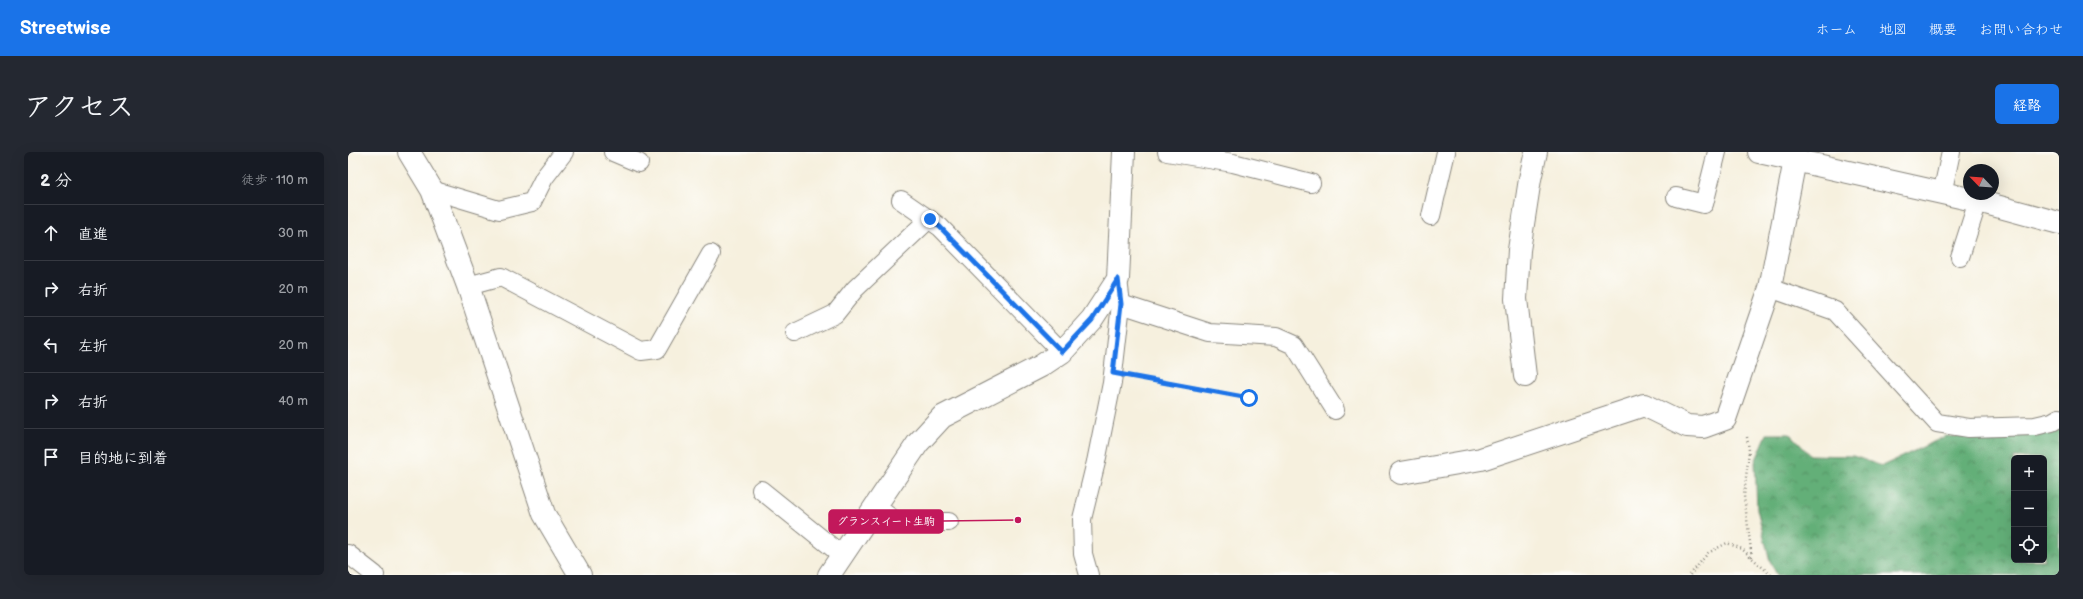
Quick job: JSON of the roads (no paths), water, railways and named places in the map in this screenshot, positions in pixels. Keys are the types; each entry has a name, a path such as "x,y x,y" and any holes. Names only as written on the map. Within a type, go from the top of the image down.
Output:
{"street":[{"path":"409,152 432,190 468,286 544,514 577,574"},
{"path":"829,575 918,443 942,417 1041,366 1062,352 1092,320 1118,279 1124,152"},
{"path":"1525,376 1516,299 1520,243 1530,179 1536,152"},
{"path":"1759,152 1978,201 2059,223"},
{"path":"1401,473 1481,458 1644,405 1687,426 1703,427 1725,419 1770,288 1795,160"}],"lane":[{"path":"432,190 499,210 532,202 544,178 564,152"},
{"path":"613,152 639,163"},
{"path":"1167,152 1233,163 1311,183"},
{"path":"1431,216 1446,152"},
{"path":"1676,198 1704,204 1717,152"},
{"path":"1942,194 1951,152"},
{"path":"901,200 940,227 1062,352"},
{"path":"1960,257 1978,201"},
{"path":"795,333 835,314 854,288 930,219"},
{"path":"468,286 501,277 641,351 652,350 657,349 711,254"},
{"path":"1089,575 1083,554 1082,519 1096,462 1113,373 1121,304 1118,279"},
{"path":"1770,288 1834,311 1937,423 1969,428 1991,428 2035,426 2052,422 2059,418"},
{"path":"1121,304 1210,334 1276,338 1294,345 1335,410"},
{"path":"760,490 843,556"},
{"path":"875,506 897,522 949,522"},
{"path":"348,554 375,575"}],"place":[{"name":"グランスイート生駒","path":"1018,520"}]}
